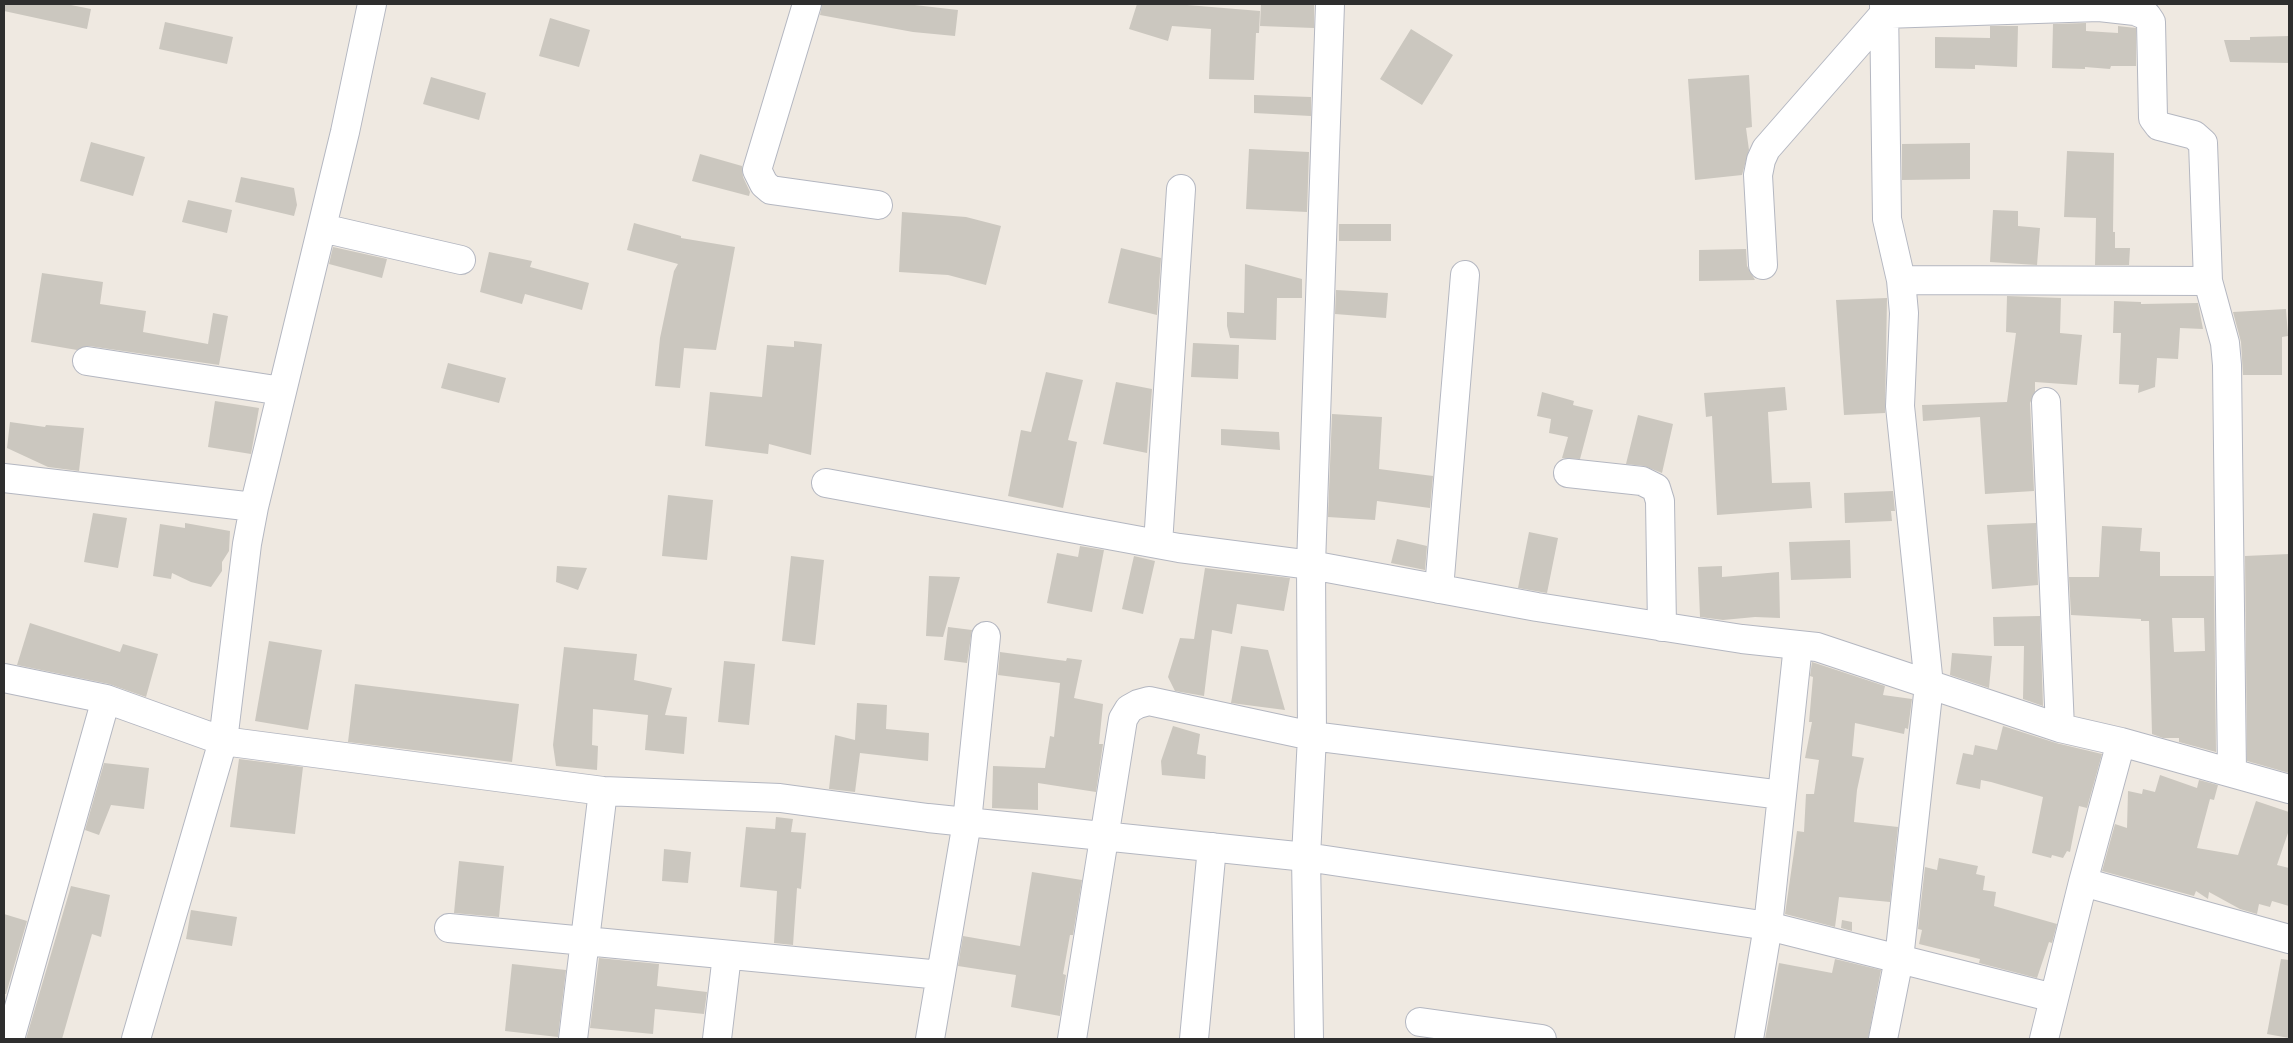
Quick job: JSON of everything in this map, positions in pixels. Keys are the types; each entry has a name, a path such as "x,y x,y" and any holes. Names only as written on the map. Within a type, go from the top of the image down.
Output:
{"street":[{"path":"136,1039 223,741 247,544 254,506 345,132 372,4"},
{"path":"807,4 757,170 764,184 771,190 878,205"},
{"path":"1309,1039 1306,857 1312,736 1312,565 1330,4"},
{"path":"1763,265 1758,175 1761,160 1766,149 1884,9 2099,5 2135,11 2146,16 2151,22 2153,118 2159,126 2194,135 2203,143 2208,281 2223,336 2227,365 2232,772"},
{"path":"1883,1039 1900,959 1929,685 1900,406 1904,312 1901,280 1887,219 1884,9"},
{"path":"1158,544 1181,189"},
{"path":"322,228 461,260"},
{"path":"1439,589 1465,275"},
{"path":"1901,280 2208,281"},
{"path":"87,361 282,391"},
{"path":"2046,402 2060,728"},
{"path":"1568,473 1642,481 1656,488 1660,500 1662,626"},
{"path":"4,478 254,506"},
{"path":"826,483 1158,544 1312,565 1537,607 1817,647 2060,728 2121,742 2289,789"},
{"path":"930,1039 967,822 986,636"},
{"path":"1749,1039 1768,926 1798,645"},
{"path":"4,678 106,699 223,741 603,791 780,798 967,822 1306,857 1768,926 2054,998"},
{"path":"10,1039 106,699"},
{"path":"1072,1039 1123,719 1129,710 1138,704 1149,701 1312,736 1782,795"},
{"path":"2044,1039 2083,882 2121,742"},
{"path":"572,1039 586,940 603,791"},
{"path":"1194,1039 1212,847"},
{"path":"2083,882 2289,939"},
{"path":"449,928 941,975"},
{"path":"717,1039 727,955"},
{"path":"1420,1022 1542,1039"}],"building":[{"path":"5,4 66,4 91,9 87,29 4,11"},
{"path":"822,4 906,4 958,10 955,36 913,32 820,15"},
{"path":"1137,4 1175,4 1260,11 1259,33 1256,33 1254,80 1209,79 1211,29 1172,26 1168,41 1129,29"},
{"path":"1261,4 1314,4 1314,28 1260,26"},
{"path":"550,18 590,30 579,67 539,56"},
{"path":"165,22 233,37 227,64 159,49"},
{"path":"2086,23 2086,31 2118,33 2118,26 2136,28 2136,66 2111,66 2110,69 2085,67 2085,69 2052,68 2053,24"},
{"path":"1990,26 2018,26 2017,67 1975,65 1975,69 1935,68 1935,37 1990,38"},
{"path":"1411,29 1453,55 1422,105 1380,79"},
{"path":"2289,36 2289,63 2230,62 2224,40 2250,40 2250,37"},
{"path":"1749,75 1752,127 1746,128 1749,150 1742,175 1695,180 1688,79"},
{"path":"431,77 486,93 479,120 423,104"},
{"path":"1254,95 1311,97 1311,116 1254,113"},
{"path":"91,142 145,157 133,196 80,181"},
{"path":"1970,143 1970,179 1902,180 1902,144"},
{"path":"1249,149 1309,152 1307,212 1246,209"},
{"path":"2067,151 2114,153 2113,232 2115,232 2115,248 2130,248 2129,265 2095,265 2096,218 2064,217"},
{"path":"700,154 742,166 743,177 750,192 749,196 692,181"},
{"path":"241,177 294,188 297,205 294,216 235,202"},
{"path":"188,200 232,210 227,233 182,222"},
{"path":"1993,210 2018,211 2018,226 2040,228 2037,265 1990,262"},
{"path":"902,212 966,217 1001,226 986,285 948,275 899,272"},
{"path":"634,223 681,236 681,238 735,247 716,350 684,348 680,388 655,386 660,338 674,271 678,264 627,250"},
{"path":"1339,224 1391,224 1391,241 1339,241"},
{"path":"333,247 387,259 382,278 329,264"},
{"path":"1121,248 1161,258 1157,315 1108,303"},
{"path":"1746,249 1747,266 1755,280 1699,281 1699,250"},
{"path":"489,252 532,261 530,267 589,283 582,310 525,294 522,304 480,292"},
{"path":"1245,264 1302,279 1302,298 1277,298 1276,340 1230,338 1227,326 1227,312 1244,313"},
{"path":"42,273 103,282 100,304 146,311 143,332 208,344 213,313 228,316 219,365 89,346 77,350 31,342"},
{"path":"1336,290 1388,293 1386,318 1335,314"},
{"path":"2007,296 2061,298 2060,333 2082,335 2077,385 2035,382 2035,392 2030,403 2034,491 1985,494 1980,417 1923,421 1922,405 2007,402 2016,333 2006,332"},
{"path":"1887,298 1885,413 1844,415 1836,300"},
{"path":"2114,301 2141,302 2141,304 2198,303 2203,329 2180,328 2178,359 2157,358 2155,387 2138,393 2139,385 2119,384 2121,333 2113,333"},
{"path":"2286,309 2288,336 2282,337 2282,375 2243,375 2241,342 2233,312"},
{"path":"794,341 822,344 811,455 769,444 768,454 705,446 710,392 762,397 767,345 794,347"},
{"path":"1193,343 1239,345 1238,379 1191,377"},
{"path":"448,363 506,378 499,403 441,388"},
{"path":"1046,372 1083,380 1068,440 1077,442 1063,508 1008,496 1021,430 1031,432"},
{"path":"1116,382 1152,389 1147,453 1103,444"},
{"path":"1785,387 1787,410 1768,412 1772,483 1810,482 1812,508 1717,515 1712,416 1706,417 1704,393"},
{"path":"1542,392 1574,401 1573,405 1593,410 1580,459 1562,458 1568,437 1549,433 1551,419 1537,416"},
{"path":"215,401 259,408 251,454 208,447"},
{"path":"1332,414 1382,417 1379,469 1433,476 1430,508 1377,501 1375,520 1328,517"},
{"path":"1638,415 1673,424 1662,473 1644,466 1626,464"},
{"path":"10,422 45,427 46,425 84,428 79,471 48,467 7,448"},
{"path":"1221,429 1279,432 1280,450 1221,445"},
{"path":"1893,491 1895,511 1891,511 1892,521 1845,523 1844,493"},
{"path":"668,495 713,500 707,560 662,556"},
{"path":"93,513 127,518 118,568 84,562"},
{"path":"185,523 230,531 229,551 222,562 222,571 211,587 191,582 172,573 171,579 153,576 160,524 185,528"},
{"path":"2036,523 2038,585 1992,589 1987,525"},
{"path":"2102,526 2142,528 2140,551 2160,552 2160,576 2214,576 2216,752 2179,742 2179,738 2163,738 2152,734 2149,621 2071,615 2069,577 2099,577","holes":["2172,618 2204,618 2205,651 2174,652"]},
{"path":"1529,532 1558,538 1547,593 1518,588"},
{"path":"1397,539 1427,546 1425,570 1391,563"},
{"path":"1850,540 1851,578 1791,580 1789,542"},
{"path":"1080,546 1104,550 1092,612 1047,603 1057,553 1078,557"},
{"path":"2289,554 2289,773 2247,761 2245,556"},
{"path":"791,556 824,560 815,645 782,641"},
{"path":"1134,556 1155,561 1143,614 1122,609"},
{"path":"557,566 587,568 578,590 556,582"},
{"path":"1722,566 1722,577 1779,572 1780,618 1755,617 1723,620 1700,617 1698,567"},
{"path":"1205,568 1290,578 1284,611 1237,604 1232,634 1212,630 1204,696 1175,691 1168,677 1180,638 1194,639"},
{"path":"929,576 960,577 943,637 926,636"},
{"path":"2040,616 2043,706 2023,699 2024,646 1994,646 1993,617"},
{"path":"30,623 120,652 123,644 158,654 146,697 109,684 17,665"},
{"path":"948,627 972,630 967,663 944,660"},
{"path":"269,641 322,650 308,730 255,721"},
{"path":"1241,646 1268,650 1285,710 1231,703"},
{"path":"564,647 637,654 634,680 672,688 665,715 687,717 684,754 645,750 648,715 593,709 592,745 598,746 597,770 556,766 553,745"},
{"path":"1000,652 1066,661 1067,658 1082,660 1074,698 1103,704 1099,744 1103,744 1096,792 1038,783 1038,810 992,808 993,766 1045,768 1050,736 1054,737 1060,683 998,675"},
{"path":"1952,653 1992,656 1989,688 1950,675"},
{"path":"724,661 755,664 749,725 718,722"},
{"path":"1812,662 1885,686 1883,695 1912,699 1908,729 1905,728 1904,734 1855,723 1852,756 1864,758 1857,790 1854,822 1898,827 1890,902 1839,897 1835,927 1785,914 1797,831 1804,832 1806,794 1814,794 1819,760 1805,758 1812,722 1809,722 1813,677 1810,676"},
{"path":"355,684 519,704 512,762 348,742"},
{"path":"857,703 887,705 886,729 929,733 928,761 860,753 855,792 829,789 835,735 855,740"},
{"path":"1173,726 1200,734 1197,754 1206,756 1205,779 1162,775 1161,761"},
{"path":"2003,726 2056,743 2102,754 2087,808 2079,806 2070,852 2067,851 2063,858 2052,855 2051,858 2032,853 2043,797 1981,780 1980,789 1956,784 1963,753 1973,755 1975,745 1997,750"},
{"path":"239,759 303,767 295,834 230,827"},
{"path":"104,763 149,768 144,809 111,805 99,835 85,830"},
{"path":"2160,775 2197,788 2199,780 2218,785 2214,800 2210,799 2197,848 2238,855 2256,801 2289,812 2289,830 2277,865 2289,868 2289,906 2272,901 2270,907 2259,904 2257,914 2240,909 2209,892 2208,899 2196,891 2194,896 2102,871 2115,824 2127,828 2128,791 2142,794 2143,789 2155,792"},
{"path":"776,817 793,819 791,832 806,833 801,889 797,888 793,945 774,943 777,891 740,887 746,827 775,829"},
{"path":"664,849 691,852 688,883 662,881"},
{"path":"1939,858 1978,866 1976,874 1985,876 1983,890 1996,892 1994,906 2057,924 2052,943 2049,942 2037,978 1979,963 1980,959 1919,944 1922,930 1918,929 1925,867 1937,870"},
{"path":"459,861 504,866 499,917 454,913"},
{"path":"1032,872 1082,880 1073,935 1070,935 1063,974 1066,975 1060,1016 1011,1007 1016,975 958,966 963,936 1020,946"},
{"path":"71,886 110,895 101,937 92,934 62,1039 26,1039"},
{"path":"191,910 237,917 232,946 186,939"},
{"path":"4,914 27,921 6,994 4,994"},
{"path":"1842,920 1852,922 1852,931 1841,928"},
{"path":"599,958 659,964 657,986 707,992 704,1014 655,1009 653,1034 590,1028"},
{"path":"1835,959 1881,970 1868,1039 1765,1039 1779,963 1832,973"},
{"path":"2281,959 2289,960 2289,1038 2267,1034"},
{"path":"512,964 566,970 558,1037 505,1031"}]}
